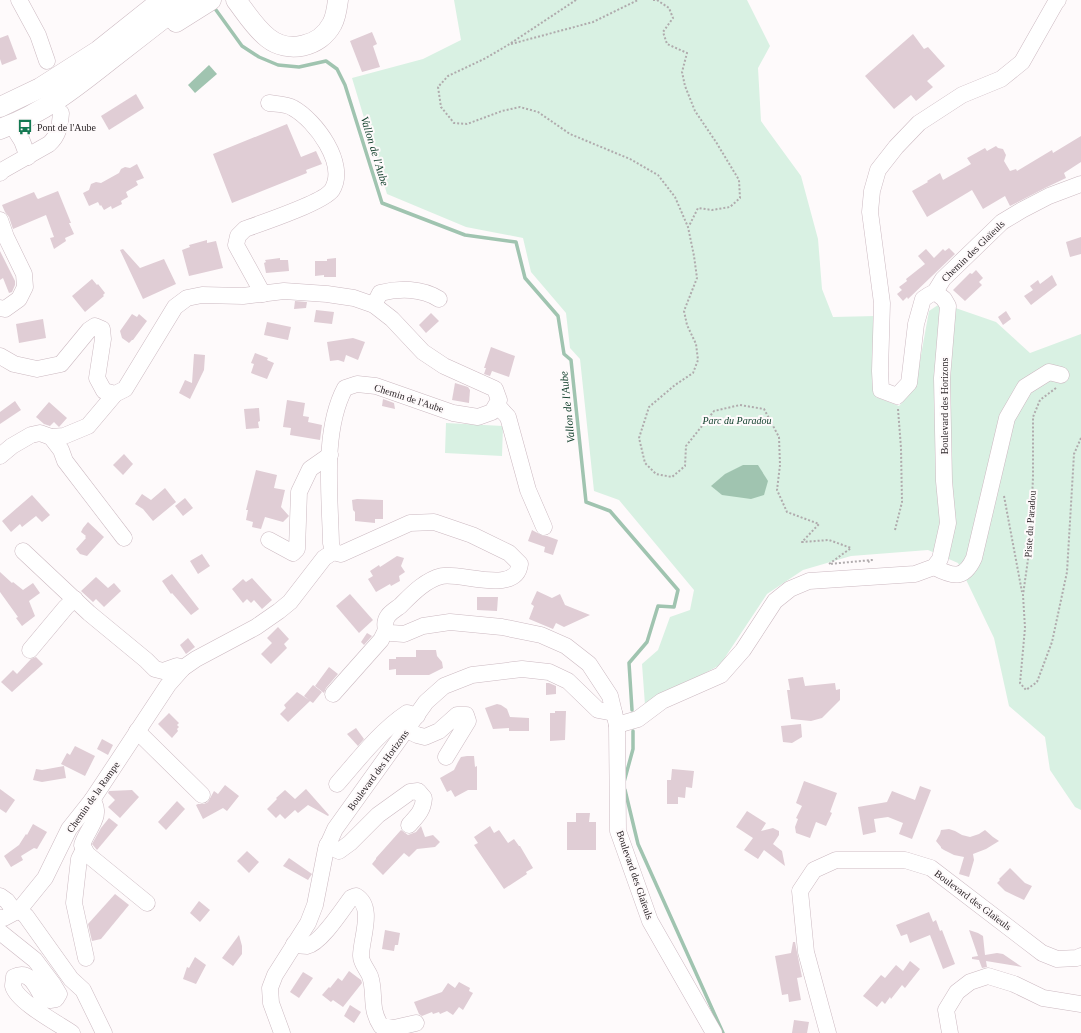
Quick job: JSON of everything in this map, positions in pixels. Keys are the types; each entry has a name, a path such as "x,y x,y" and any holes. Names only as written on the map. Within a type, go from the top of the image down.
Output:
{"main road":[{"path":"0,107 40,88 98,52 162,0"},
{"path":"82,82 187,0"},
{"path":"6,127 49,105 82,82 210,0"},
{"path":"236,0 256,27 269,39 293,47 304,46 315,42 326,34 332,24 335,4"}],"street":[{"path":"19,0 38,35 47,61"},
{"path":"935,292 923,299 916,324 909,383 897,396 881,390 880,371 882,303 870,212 872,191 878,170 896,147 919,122 962,96 1001,80 1022,62 1058,0"},
{"path":"263,294 236,245 238,236 245,229 313,203 332,191 336,175 336,164 321,134 304,116 292,107 269,103"},
{"path":"0,173 50,144 55,138 60,126 61,113"},
{"path":"6,127 22,141 28,157"},
{"name":"Chemin des Glaïeuls","path":"935,292 943,278 1002,222 1049,196 1081,184"},
{"path":"0,220 6,237 24,274 25,287 19,299 5,309 0,308"},
{"path":"374,305 380,293 393,290 420,291 431,294 438,299"},
{"path":"0,456 12,446 31,435 40,433 51,437 64,436 88,426 115,394 125,388 175,307 187,298 202,296 243,296 284,291 327,294 354,298 374,305 392,319 422,352 444,366 495,389 499,400 497,405 508,417 528,490 544,527"},
{"name":"Boulevard des Horizons","path":"934,567 940,559 948,523 944,481 942,378 948,306 944,299 935,292"},
{"path":"0,356 14,364 37,370 61,364 89,330 95,326 102,330 103,339 97,378 104,390 115,394"},
{"path":"386,630 391,633 404,634 423,626 450,622 502,627 540,635 566,646 589,664 610,696 616,719 638,719 662,701 721,675 743,650 775,601 790,589 809,581 915,574 934,567 954,576 963,572 970,566 974,558 1007,418 1025,387 1049,372 1061,375"},
{"name":"Chemin de l'Aube","path":"333,552 331,543 331,436 339,399 344,388 357,384 376,386 454,413 478,417 492,412 497,405"},
{"path":"51,437 61,450 65,460 124,538"},
{"path":"269,540 293,554 297,549 299,492 310,469 330,455"},
{"path":"333,552 341,554 410,523 434,522 472,535 509,553 520,564 519,571 513,577 502,580 443,576 424,584 387,616 385,625 386,630 381,640 333,694"},
{"name":"Chemin de la Rampe","path":"24,551 89,613 155,669 163,672 177,666 183,668"},
{"name":"Chemin de la Rampe","path":"17,911 45,878 69,829 92,800 168,685 183,668 196,659 256,628 279,611 290,602 324,558 333,552"},
{"path":"30,650 66,607 75,599"},
{"name":"Boulevard des Horizons","path":"282,1033 271,1003 270,988 275,975 308,923 315,905 327,845 335,829 426,702 444,686 472,674 522,669 548,672 568,681 598,710 616,719"},
{"path":"337,784 370,747 396,721 407,713 417,716"},
{"path":"407,730 417,735 425,736 439,731 458,715 466,715 468,721 446,756"},
{"name":"Boulevard des Glaïeuls","path":"616,719 618,830 650,921 714,1033"},
{"path":"137,731 202,795"},
{"path":"327,845 339,851 350,843 378,815 410,792 418,791 424,798 424,806 409,825"},
{"path":"92,800 97,806 97,816 84,838 82,845 84,849 87,854 147,903"},
{"path":"84,849 79,858 74,903 86,958"},
{"name":"Boulevard des Glaïeuls","path":"828,1033 806,952 800,891 814,870 836,860 905,860 931,868 1042,953 1057,959 1077,958 1081,956"},
{"path":"0,896 8,901 17,911 26,916 71,979 83,990 104,1033"},
{"path":"294,944 306,946 319,938 351,898 356,896 362,900 366,910 361,958 370,977 375,1017 381,1026 394,1028 416,1023"},
{"path":"0,918 4,918 17,911"},
{"path":"0,932 35,960 53,984 58,994 56,999 50,1000 43,998 33,980 25,974 20,974 14,977 13,986 18,995 34,1009 72,1033"},
{"path":"950,1033 946,1010 957,992 970,982 988,976 1014,984 1043,998 1081,1004"}],"path":[{"path":"576,0 508,45 484,59 448,76 438,88 441,107 454,123 467,124 502,111 520,107 538,112 570,134 630,159 658,175 675,197 688,227 697,278 684,311 687,325 696,344 698,360 693,373 675,385 649,407 639,438 645,463 656,474 672,477 685,466 686,446 714,411 740,406 764,409 779,436 780,465 777,490 788,512 819,524 802,542 829,540 851,548 829,564 872,560 865,564"},
{"path":"508,45 593,22 638,0"},
{"path":"653,0 657,0 669,8 673,18 663,32 666,44 687,53 682,72 695,111 716,142 738,180 740,198 730,207 712,210 698,208 688,227"},
{"name":"Piste du Paradou","path":"1061,375 1058,387 1040,400 1034,417 1030,545 1023,595 1025,628 1020,683 1026,690 1037,682 1053,634 1067,572 1074,454 1081,438"},
{"path":"895,530 902,502 901,448 897,396"},
{"path":"1003,493 1023,595"}],"green space":[{"name":"Parc du Paradou","path":"454,0 747,0 770,46 758,68 761,121 801,176 818,239 822,289 833,317 876,316 876,397 899,406 915,388 929,311 941,303 996,322 1030,353 1081,334 1081,810 1075,807 1050,770 1045,737 1009,706 994,638 958,563 928,550 851,556 803,570 767,594 720,665 645,705 642,664 658,650 670,617 690,610 694,590 619,500 594,491 580,359 570,348 566,313 531,272 523,238 466,227 387,194 352,78 423,59 461,40"},
{"path":"446,423 503,426 502,456 445,453"}],"shaded area":[{"path":"209,65 217,74 195,93 188,85"},
{"path":"743,465 758,465 768,481 764,495 751,499 722,495 711,486 725,474"}],"building":[{"path":"372,32 377,44 373,46 380,67 362,72 350,41"},
{"path":"913,34 924,49 928,47 945,66 927,81 933,87 916,101 911,95 894,109 865,76"},
{"path":"8,35 17,59 2,65 0,59 0,38"},
{"path":"136,94 144,108 109,130 101,116"},
{"path":"287,124 301,157 316,151 322,164 306,170 307,173 232,203 213,154"},
{"path":"1081,136 1081,162 1064,173 1066,178 1010,206 1005,196 983,209 972,190 927,217 912,191 940,173 943,180 971,164 967,158 985,148 987,151 996,146 1003,149 1006,155 1004,161 1010,171 1016,169 1017,171 1052,150 1053,153"},
{"path":"137,164 144,178 136,181 138,185 126,192 128,197 121,201 122,204 112,209 111,206 104,210 98,202 89,206 83,193 89,190 91,184 96,182 101,183 119,173 121,169 125,167 130,168"},
{"path":"58,191 74,234 65,238 66,241 54,249 50,238 54,237 46,215 13,229 9,217 2,205 34,192 38,199"},
{"path":"1081,237 1081,254 1070,257 1066,242"},
{"path":"207,240 207,243 216,241 223,268 189,276 182,250 190,247 189,245"},
{"path":"949,248 955,254 908,299 907,297 903,301 897,294 902,290 899,287 907,281 906,279 925,264 918,256 926,249 934,258 943,249 945,251"},
{"path":"123,249 140,268 164,259 176,284 143,299 120,250"},
{"path":"0,251 15,281 12,292 9,293 3,278 0,280"},
{"path":"280,258 280,260 288,260 289,271 266,273 264,263 266,262 265,260"},
{"path":"336,258 336,277 324,277 324,275 315,276 315,261 327,261 327,259"},
{"path":"976,270 983,278 979,282 982,285 965,301 953,290 970,273 972,274"},
{"path":"1052,275 1057,285 1031,305 1024,296 1033,290 1030,286 1038,280 1040,284"},
{"path":"92,279 105,293 103,295 104,296 85,312 72,296"},
{"path":"295,301 307,302 306,308 294,309"},
{"path":"316,310 334,312 332,324 314,322"},
{"path":"1006,311 1011,319 1003,325 998,317"},
{"path":"431,313 439,321 426,333 419,325"},
{"path":"132,314 137,317 139,314 147,321 129,343 122,338 120,331"},
{"path":"43,319 46,338 19,343 16,324"},
{"path":"267,322 291,327 288,340 264,335"},
{"path":"353,338 365,342 358,360 346,355 344,362 338,360 330,361 327,342"},
{"path":"491,347 515,356 509,377 492,371 490,376 484,374 486,368 484,368"},
{"path":"255,353 268,358 267,360 274,363 267,379 251,373 254,364 251,363"},
{"path":"194,354 205,355 204,370 190,399 179,393 185,380 192,383"},
{"path":"455,383 468,387 470,390 469,403 452,400"},
{"path":"383,399 394,403 395,409 382,406"},
{"path":"287,400 305,403 303,416 309,417 308,422 322,425 320,440 290,435 291,428 283,427"},
{"path":"15,401 21,410 0,424 0,412"},
{"path":"49,402 67,418 59,427 54,422 50,426 44,424 36,417"},
{"path":"259,408 259,428 246,429 244,409"},
{"path":"124,454 133,464 123,475 113,465"},
{"path":"256,470 277,475 274,488 285,490 281,507 289,516 283,522 265,517 261,529 252,527 253,522 246,520 248,510 246,510"},
{"path":"165,488 176,502 153,521 143,509 135,504 142,494 151,500"},
{"path":"32,495 50,515 42,522 36,516 22,527 20,524 11,532 2,521"},
{"path":"185,498 193,508 183,516 175,506"},
{"path":"352,500 383,500 383,519 375,519 375,523 355,521 355,512 353,510"},
{"path":"88,522 104,537 87,556 80,554 76,549 86,538 86,536 81,532"},
{"path":"532,530 543,536 558,540 553,555 544,552 545,547 528,541"},
{"path":"202,554 210,566 198,574 190,561"},
{"path":"397,556 404,558 401,566 405,572 399,576 400,581 391,586 390,584 376,592 368,579 373,576 370,571 379,565 380,567"},
{"path":"0,572 12,583 13,582 23,590 33,583 40,593 29,601 35,616 22,626 16,618 18,617 0,592"},
{"path":"172,574 199,609 191,615 172,593 171,594 162,581"},
{"path":"96,577 108,588 114,583 121,591 104,607 96,599 93,602 81,591"},
{"path":"252,578 272,600 262,609 254,600 251,603 247,599 243,603 232,589 243,579 246,582"},
{"path":"537,591 552,598 560,594 565,605 590,615 564,627 556,623 553,629 529,619 534,606 531,604"},
{"path":"350,594 373,620 359,633 336,606"},
{"path":"477,597 498,597 497,611 477,610"},
{"path":"278,627 289,639 284,644 287,648 271,664 261,654 272,643 267,638"},
{"path":"367,633 372,636 364,645 361,642"},
{"path":"188,638 195,647 186,654 180,645"},
{"path":"416,650 436,650 437,656 442,662 443,668 429,675 396,675 396,669 389,670 389,659 396,659 396,657 416,657"},
{"path":"36,657 43,664 12,692 1,682 13,670 17,674 31,659"},
{"path":"329,667 338,674 326,688 324,693 315,686"},
{"path":"803,677 805,686 835,683 836,690 840,689 840,700 822,718 811,721 791,719 787,690 790,690 788,679"},
{"path":"546,683 556,686 556,694 546,695"},
{"path":"313,685 322,692 313,703 310,701 288,722 280,714 286,708 284,705 297,692 309,700 304,696"},
{"path":"497,704 507,709 510,717 529,718 529,731 509,731 509,728 493,729 485,708"},
{"path":"555,711 566,711 565,740 550,741 550,713 555,713"},
{"path":"169,713 179,723 177,725 179,727 177,729 178,731 172,738 158,724"},
{"path":"801,724 802,737 792,743 783,742 781,726"},
{"path":"356,728 364,739 358,746 347,734"},
{"path":"102,739 113,745 108,755 97,749"},
{"path":"75,746 95,756 85,776 61,764 67,753 70,755"},
{"path":"474,756 475,767 477,766 477,790 468,790 455,797 451,790 447,792 440,778 454,770 461,757"},
{"path":"64,766 66,778 42,782 33,780 36,769 42,770"},
{"path":"672,769 694,771 692,788 686,787 685,798 678,797 678,804 667,804 667,780 671,780"},
{"path":"804,781 837,793 830,812 832,813 826,826 816,822 810,838 796,833 795,827 798,819 796,818 802,806 796,803"},
{"path":"225,785 239,796 227,811 223,808 203,819 196,805 208,802 214,791 218,794"},
{"path":"920,786 931,790 912,839 899,834 903,823 888,817 874,819 876,832 863,835 858,807 887,802 892,791 915,800"},
{"path":"0,789 15,800 6,813 0,809"},
{"path":"306,789 329,815 328,816 308,805 298,813 295,810 285,819 280,814 276,818 267,809 285,790 295,799"},
{"path":"132,790 139,797 120,818 108,807 115,800 108,793 109,791"},
{"path":"177,801 185,809 166,830 158,822"},
{"path":"747,811 766,823 761,831 773,828 779,831 779,835 773,844 782,851 785,866 764,850 758,859 744,850 753,838 736,827"},
{"path":"576,813 590,813 589,822 596,822 596,850 567,850 567,822 576,822"},
{"path":"109,818 118,825 97,850 92,844 101,828"},
{"path":"33,824 47,832 37,849 34,848 21,856 23,860 11,867 4,856 19,845"},
{"path":"421,826 425,837 433,835 440,842 435,847 417,849 409,857 404,853 383,875 372,864 401,830 408,835 416,832"},
{"path":"490,826 494,833 499,830 508,843 514,839 533,868 526,872 527,874 504,889 474,845 478,843 474,837"},
{"path":"949,829 970,837 985,830 999,841 986,849 973,854 974,860 969,877 959,874 964,857 954,855 944,850 936,841 941,830"},
{"path":"247,851 259,862 249,873 237,861"},
{"path":"289,858 312,874 308,880 283,866"},
{"path":"1010,868 1025,883 1032,886 1024,900 1005,891 997,883"},
{"path":"115,894 129,905 101,939 92,941 88,924"},
{"path":"199,901 210,910 200,922 190,913"},
{"path":"929,912 933,922 936,920 940,931 942,930 955,964 943,969 930,935 910,943 907,934 901,936 896,925"},
{"path":"385,930 400,933 398,945 395,945 394,951 382,949"},
{"path":"969,930 983,936 985,955 997,953 1003,954 1022,967 986,961 987,967 982,968 979,960 972,959 972,957 978,956"},
{"path":"239,935 242,946 242,954 233,966 222,958"},
{"path":"793,942 795,942 802,977 797,978 801,1000 789,1002 788,994 782,995 775,956 791,953"},
{"path":"195,957 206,965 196,984 183,979 187,967 189,968"},
{"path":"910,961 920,969 905,988 902,985 885,1004 882,1001 877,1007 863,996 881,975 885,978 896,965 903,971"},
{"path":"349,971 361,980 362,983 343,1007 333,1000 331,1002 322,995 338,978 342,981"},
{"path":"303,972 313,978 299,998 290,992"},
{"path":"459,982 470,988 469,991 473,993 463,1010 459,1007 453,1015 447,1011 440,1014 439,1012 433,1014 432,1012 422,1016 419,1014 414,1002 442,992 448,983 455,988"},
{"path":"350,1005 361,1012 354,1023 344,1016"},
{"path":"794,1020 809,1022 807,1033 792,1033"}],"waterway":[{"name":"Vallon de l'Aube","path":"216,10 242,46 259,57 278,65 299,67 326,61 337,69 345,85 382,203 465,235 516,242 525,278 558,316 564,354 571,360 586,502 610,511 678,590 674,607 658,606 647,642 629,663 632,710"},
{"path":"624,782 633,749 633,731"},
{"path":"625,790 638,844 723,1033"}],"place":[{"name":"Pont de l'Aube","path":"25,127"}]}
